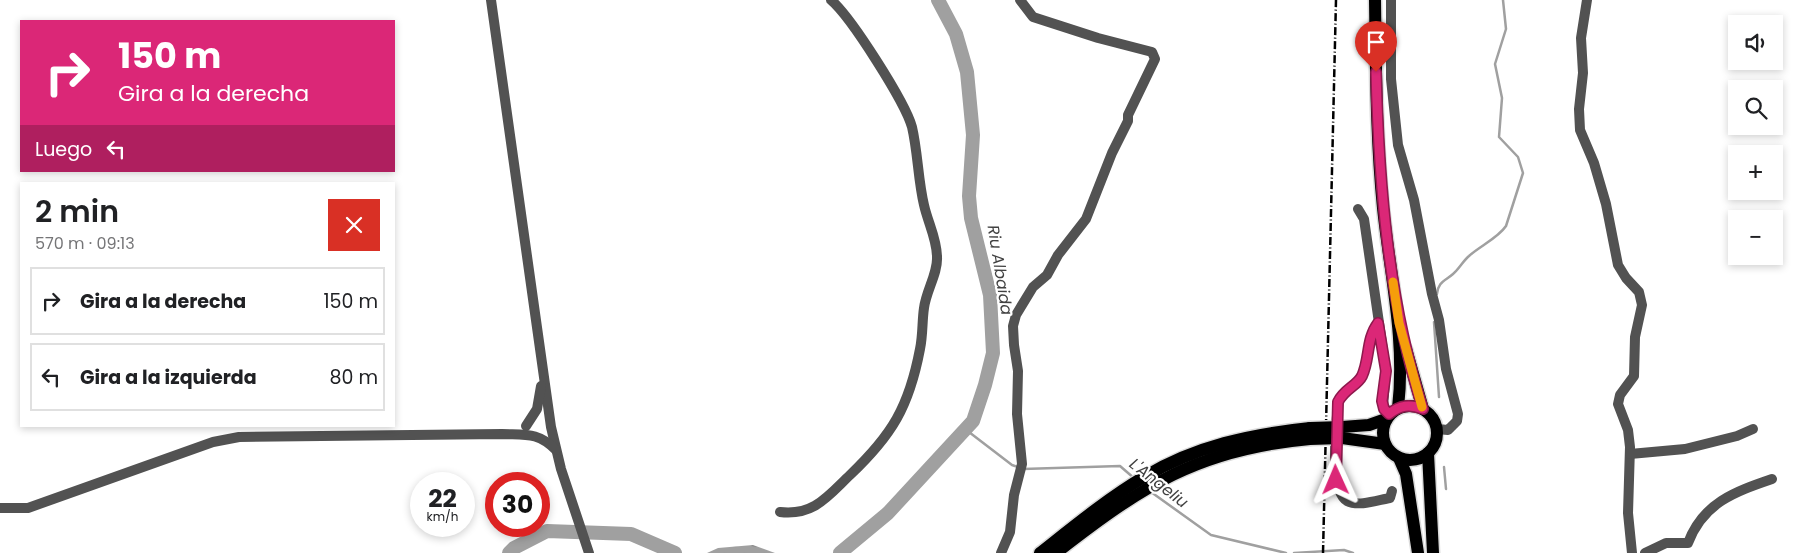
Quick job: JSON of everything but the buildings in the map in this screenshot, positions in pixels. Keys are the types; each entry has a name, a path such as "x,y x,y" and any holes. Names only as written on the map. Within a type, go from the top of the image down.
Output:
{"main road":[{"path":"1375,0 1378,144 1383,210 1399,323 1402,378 1391,414 1383,427 1385,444"},
{"path":"1399,323 1423,409 1434,421 1437,429 1436,438 1428,453 1433,553"},
{"path":"1056,553 1137,481 1174,467 1200,451 1244,437 1342,433 1369,425 1391,414 1415,406 1423,409"},
{"path":"1342,433 1385,444 1399,458 1406,474 1418,553"},
{"path":"1399,458 1414,460 1428,453"},
{"path":"1040,553 1099,514"}],"street":[{"path":"491,0 551,427 561,469 589,553"},
{"path":"780,512 804,512 820,504 864,462 895,424 914,374 920,348 927,290 937,259 936,244 925,207 918,155 908,117 868,50 839,7 830,0"},
{"path":"1001,553 1010,532 1020,469 1016,414 1018,371 1013,326 1016,315 1033,287 1046,275 1058,255 1086,219 1112,153 1128,121 1128,115 1155,59 1152,52 1098,38 1033,17 1020,0"},
{"path":"1391,0 1391,79 1398,145 1414,200 1440,327 1446,369 1458,414 1457,421 1448,430 1437,429"},
{"path":"1587,0 1581,38 1583,73 1578,110 1580,130 1594,163 1606,204 1618,265 1626,278 1639,292 1642,305 1635,337 1634,376 1618,399 1618,404 1628,430 1630,454 1628,513 1632,553"},
{"path":"1358,209 1364,219 1386,371 1382,401 1384,409 1391,414"},
{"path":"1378,323 1370,338 1362,378 1342,393 1338,402 1336,480 1340,492 1346,500 1353,503 1390,498 1392,491"},
{"path":"526,426 537,409 542,368"},
{"path":"502,434 538,422 551,427"},
{"path":"536,436 551,427"},
{"path":"1630,454 1686,449 1737,436 1753,429"},
{"path":"0,508 28,508 213,442 239,437 502,434 536,436 544,439 556,450"},
{"path":"1645,553 1666,543 1688,543 1696,525 1710,509 1728,496 1772,480"}],"water":[{"path":"753,545 775,553 707,553 718,548"}],"waterway":[{"name":"Riu Albaida","path":"840,553 888,513 973,421 993,353 990,295 971,218 969,196 973,135 967,72 956,34 938,0"},
{"path":"1437,294 1440,284 1455,272 1473,252 1506,226 1523,173 1518,157 1499,137 1502,98 1495,64 1506,29 1503,0"},
{"path":"1434,322 1439,397"},
{"name":"L'Angeliu","path":"965,429 1012,465 1018,467"},
{"name":"L'Angeliu","path":"1023,469 1120,466 1135,479"},
{"path":"1444,467 1446,489"},
{"name":"L'Angeliu","path":"1151,492 1211,535 1286,553"},
{"name":"Riu Albaida","path":"509,553 514,548 547,531 631,534 675,553"},
{"name":"L'Angeliu","path":"1294,553 1344,550 1353,553"}],"railway":[{"path":"1323,553 1336,0"}],"slow traffic":[{"path":"1393,282 1399,323 1422,407"}],"route":[{"path":"1336,480 1338,402 1342,393 1362,378 1370,338 1378,323 1386,371 1385,391 1382,401 1384,409 1389,414 1406,405 1423,409 1399,323 1383,210 1378,144 1376,72"}]}
